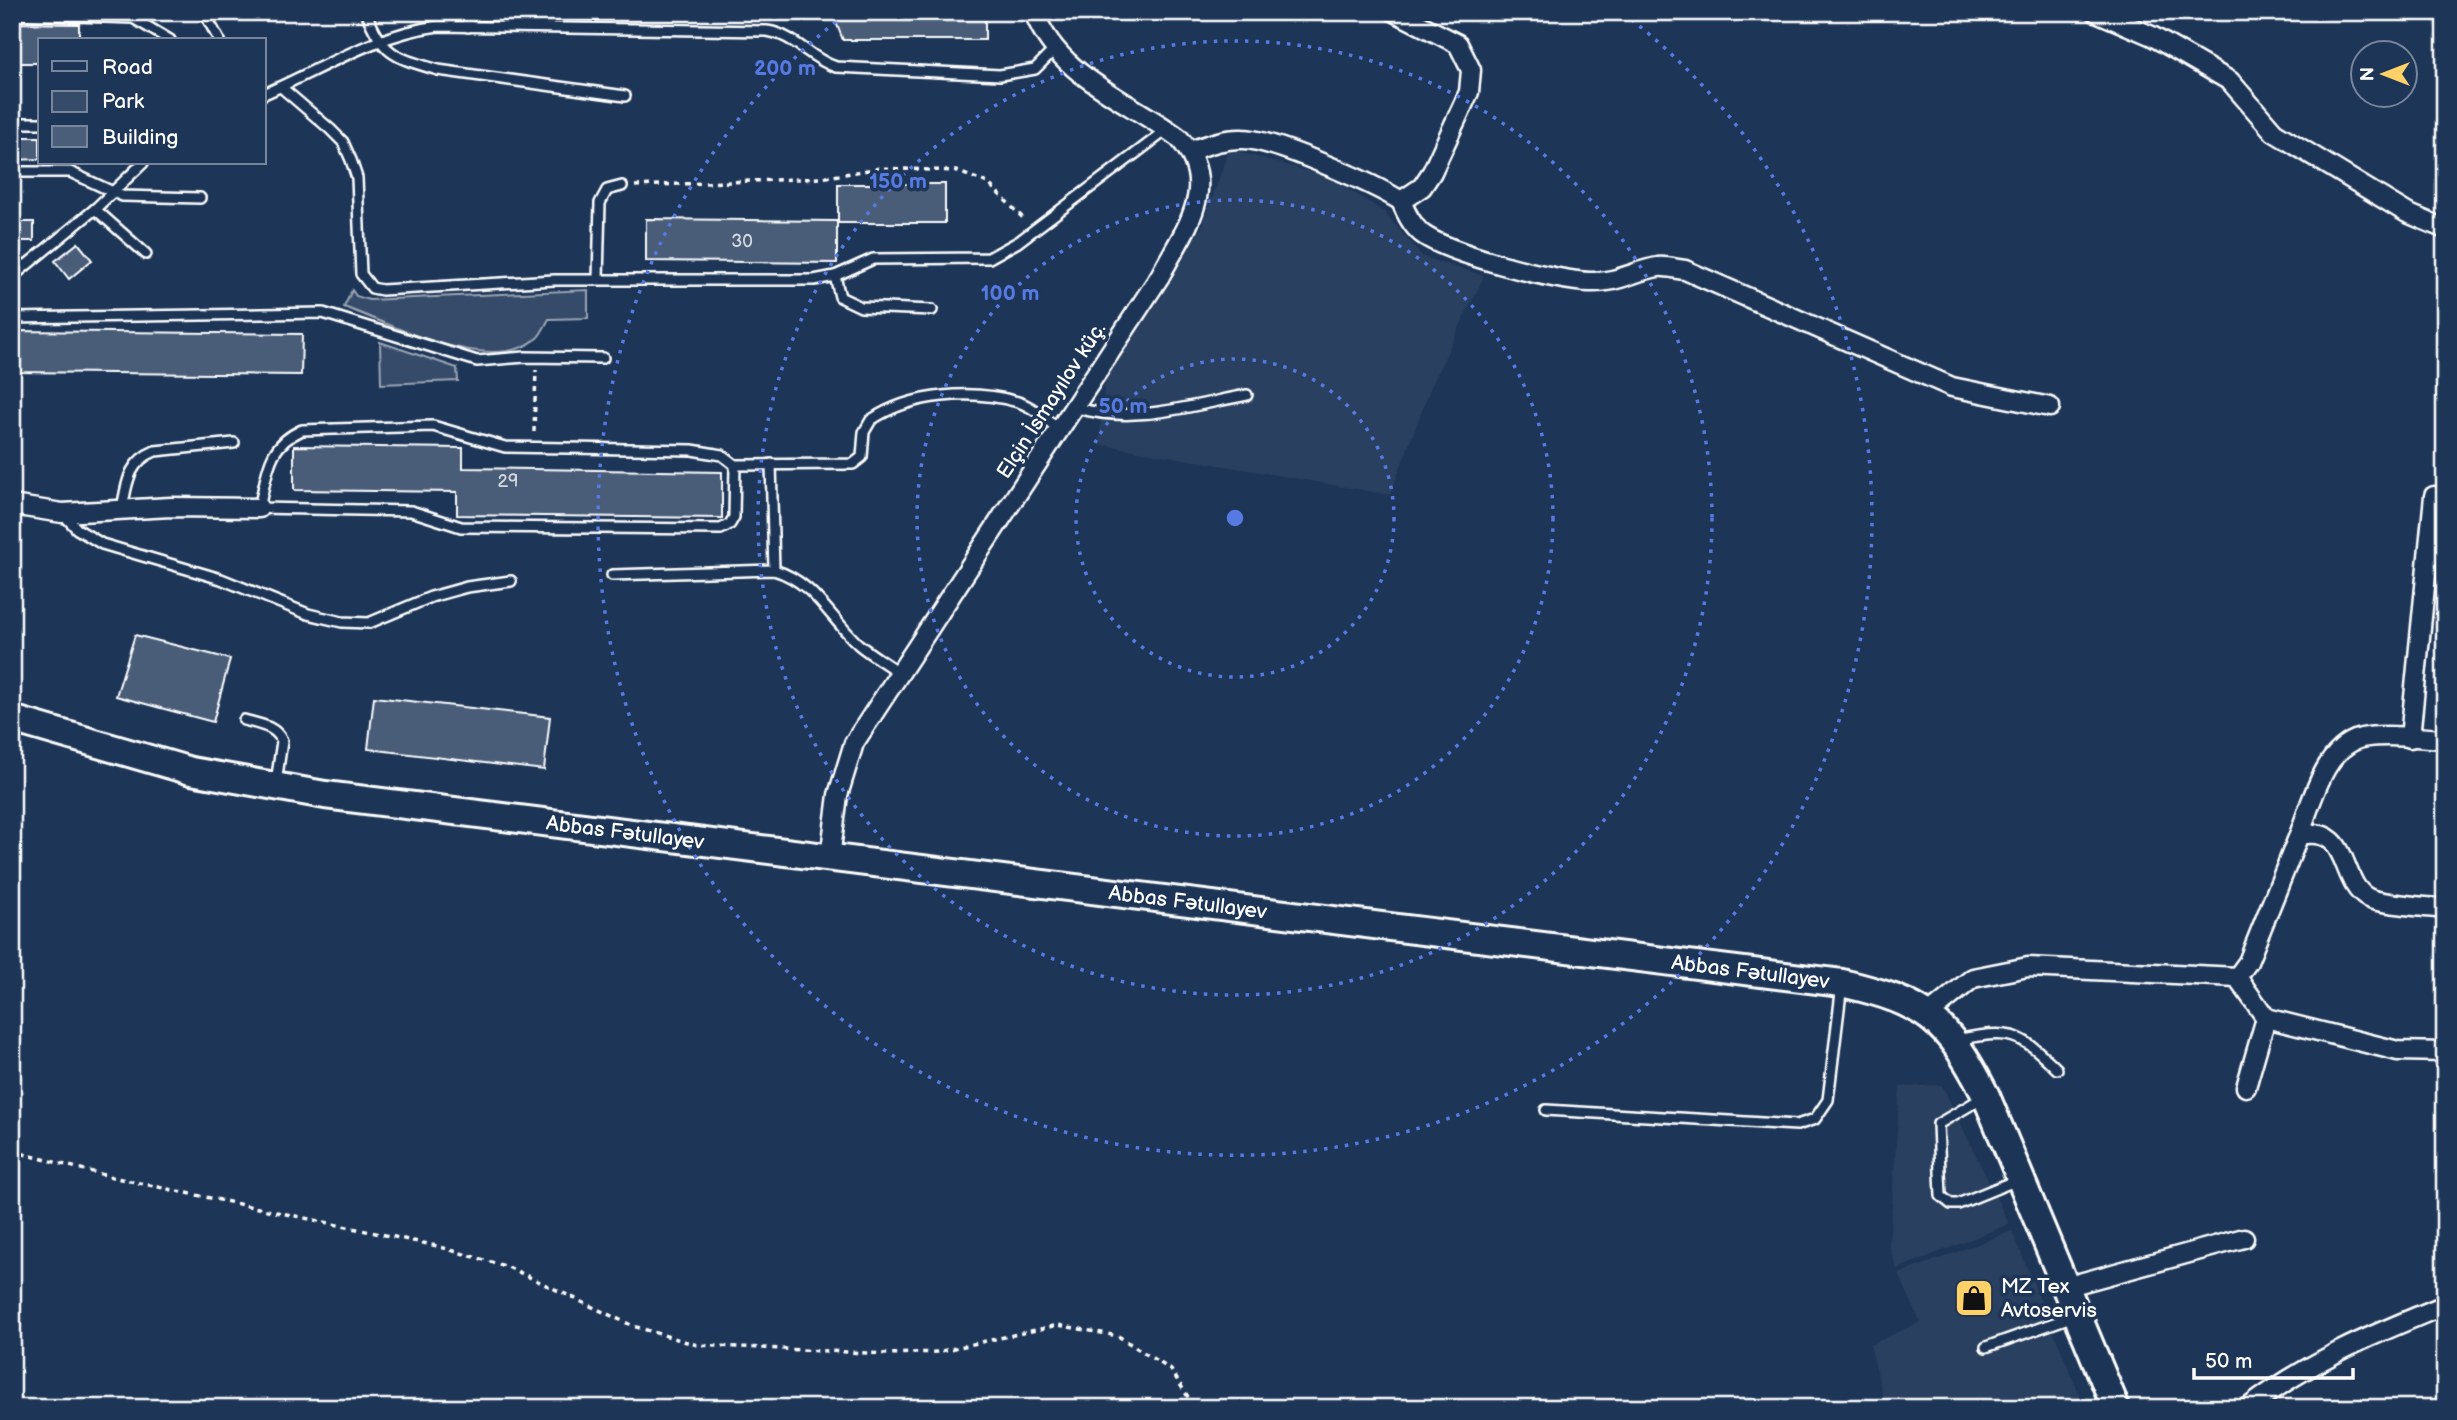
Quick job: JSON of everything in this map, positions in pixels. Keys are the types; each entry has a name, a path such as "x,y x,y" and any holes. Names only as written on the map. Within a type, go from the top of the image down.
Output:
{"main road":[{"name":"Abbas Fətullayev","path":"12,719 191,771 275,788 1842,983 1907,1001 1929,1014 1954,1041 1986,1097 2116,1408"}],"street":[{"name":"Elçin İsmayılov küç.","path":"830,858 838,795 850,754 864,725 1160,276 1200,194 1200,175 1190,150 1168,129 1076,71 1054,50 1042,32 1034,12"},
{"path":"1395,12 1458,44 1471,70 1469,92 1432,172 1422,187 1401,201"},
{"path":"2095,12 2152,36 2230,81 2274,132 2407,213 2445,229"},
{"path":"1190,150 1229,139 1259,141 1377,186 1401,201 1410,221 1420,232 1437,243 1479,258 1588,282 1620,281 1659,267 1685,270 1952,387 2050,407"},
{"path":"2410,738 2434,496"},
{"path":"12,505 62,513 122,509 260,508"},
{"path":"2237,977 2248,962 2328,764 2350,743 2366,737 2445,739"},
{"path":"2299,835 2313,832 2326,836 2344,856 2358,887 2369,899 2445,909"},
{"path":"1929,1014 1973,978 2028,967 2237,977"},
{"path":"2237,977 2266,1018 2398,1051 2445,1052"},
{"path":"2246,1087 2266,1018"},
{"path":"2065,1287 2244,1238"},
{"path":"2256,1405 2287,1378 2356,1341 2445,1305"}],"lane":[{"path":"204,12 218,38"},
{"path":"366,12 377,41 390,53 438,70 625,96"},
{"path":"468,12 468,27"},
{"path":"12,14 133,18 167,38"},
{"path":"266,93 377,41 408,30 468,27 767,31 792,40 817,61 836,67 1000,75 1035,69 1054,50"},
{"path":"281,87 330,129 342,142 351,160 357,178 360,274 372,288 598,279 814,280 835,276 873,259 989,258 1035,229 1168,129"},
{"path":"12,123 38,123"},
{"path":"12,277 96,209 109,192 142,164"},
{"path":"12,173 70,172 109,192 147,198 201,198"},
{"path":"598,279 600,203 607,190 622,186"},
{"path":"96,209 146,254"},
{"path":"12,259 24,266"},
{"path":"835,276 840,297 852,304 932,310"},
{"path":"12,318 323,313 477,361 603,358"},
{"path":"735,465 734,517 730,524 721,529 461,527 411,512 393,510 260,508 273,453 284,438 302,430 433,426 505,447 692,450 722,455 735,465 859,463 864,432 871,419 932,397 951,394 1019,402 1059,430"},
{"path":"1074,407 1101,415 1136,416 1247,395"},
{"path":"122,509 129,474 143,456 155,452 234,443"},
{"path":"771,464 774,570"},
{"path":"62,513 77,529 102,544 221,579 308,614 342,622 369,623 431,597 467,587 512,581"},
{"path":"612,575 774,570 797,579 811,590 860,645 898,672"},
{"path":"244,720 274,729 280,735 282,741 275,788"},
{"path":"1546,1110 1797,1125 1815,1119 1828,1100 1842,983"},
{"path":"1954,1041 1995,1033 2006,1034 2029,1042 2057,1069"},
{"path":"1986,1097 1938,1124 1941,1196 1951,1204 1958,1204 2020,1179"},
{"path":"1986,1347 2077,1315"}],"path":[{"path":"622,186 807,179 880,168 956,171 988,183 1035,229"},
{"path":"533,449 536,358"},
{"path":"12,1151 116,1178 437,1246 508,1266 633,1326 697,1345 889,1354 937,1352 1058,1325 1118,1336 1171,1370 1195,1408"}],"shaded area":[{"path":"1229,149 1328,177 1383,211 1423,257 1484,276 1432,384 1390,495 1099,444 1105,379 1203,225"},
{"path":"1942,1085 2009,1224 1897,1269 1889,1246 1900,1087"},
{"name":"MZ Tex Avtoservis","path":"2012,1231 2085,1408 1886,1408 1870,1345 1920,1322 1899,1274"}],"green space":[{"path":"352,290 356,296 369,300 588,290 588,318 549,319 538,337 519,348 496,352 470,350 415,335 344,307"},
{"path":"380,342 457,368 458,381 381,384"}],"building":[{"path":"832,12 985,12 985,40 843,40"},
{"path":"12,23 79,24 79,38 38,38 38,63 12,63"},
{"path":"12,137 38,137 38,159 12,160"},
{"path":"838,184 945,184 945,223 838,223"},
{"path":"646,219 837,221 837,263 646,261"},
{"path":"12,222 34,222 34,241 12,241"},
{"path":"78,243 92,260 69,279 55,261"},
{"path":"12,331 302,334 301,375 12,372"},
{"path":"294,446 463,448 463,468 722,472 722,518 457,515 457,492 294,490"},
{"path":"135,635 230,659 213,722 116,696"},
{"path":"374,697 550,717 544,770 368,749"}],"place":[{"name":"MZ Tex Avtoservis","path":"1974,1298"}]}
